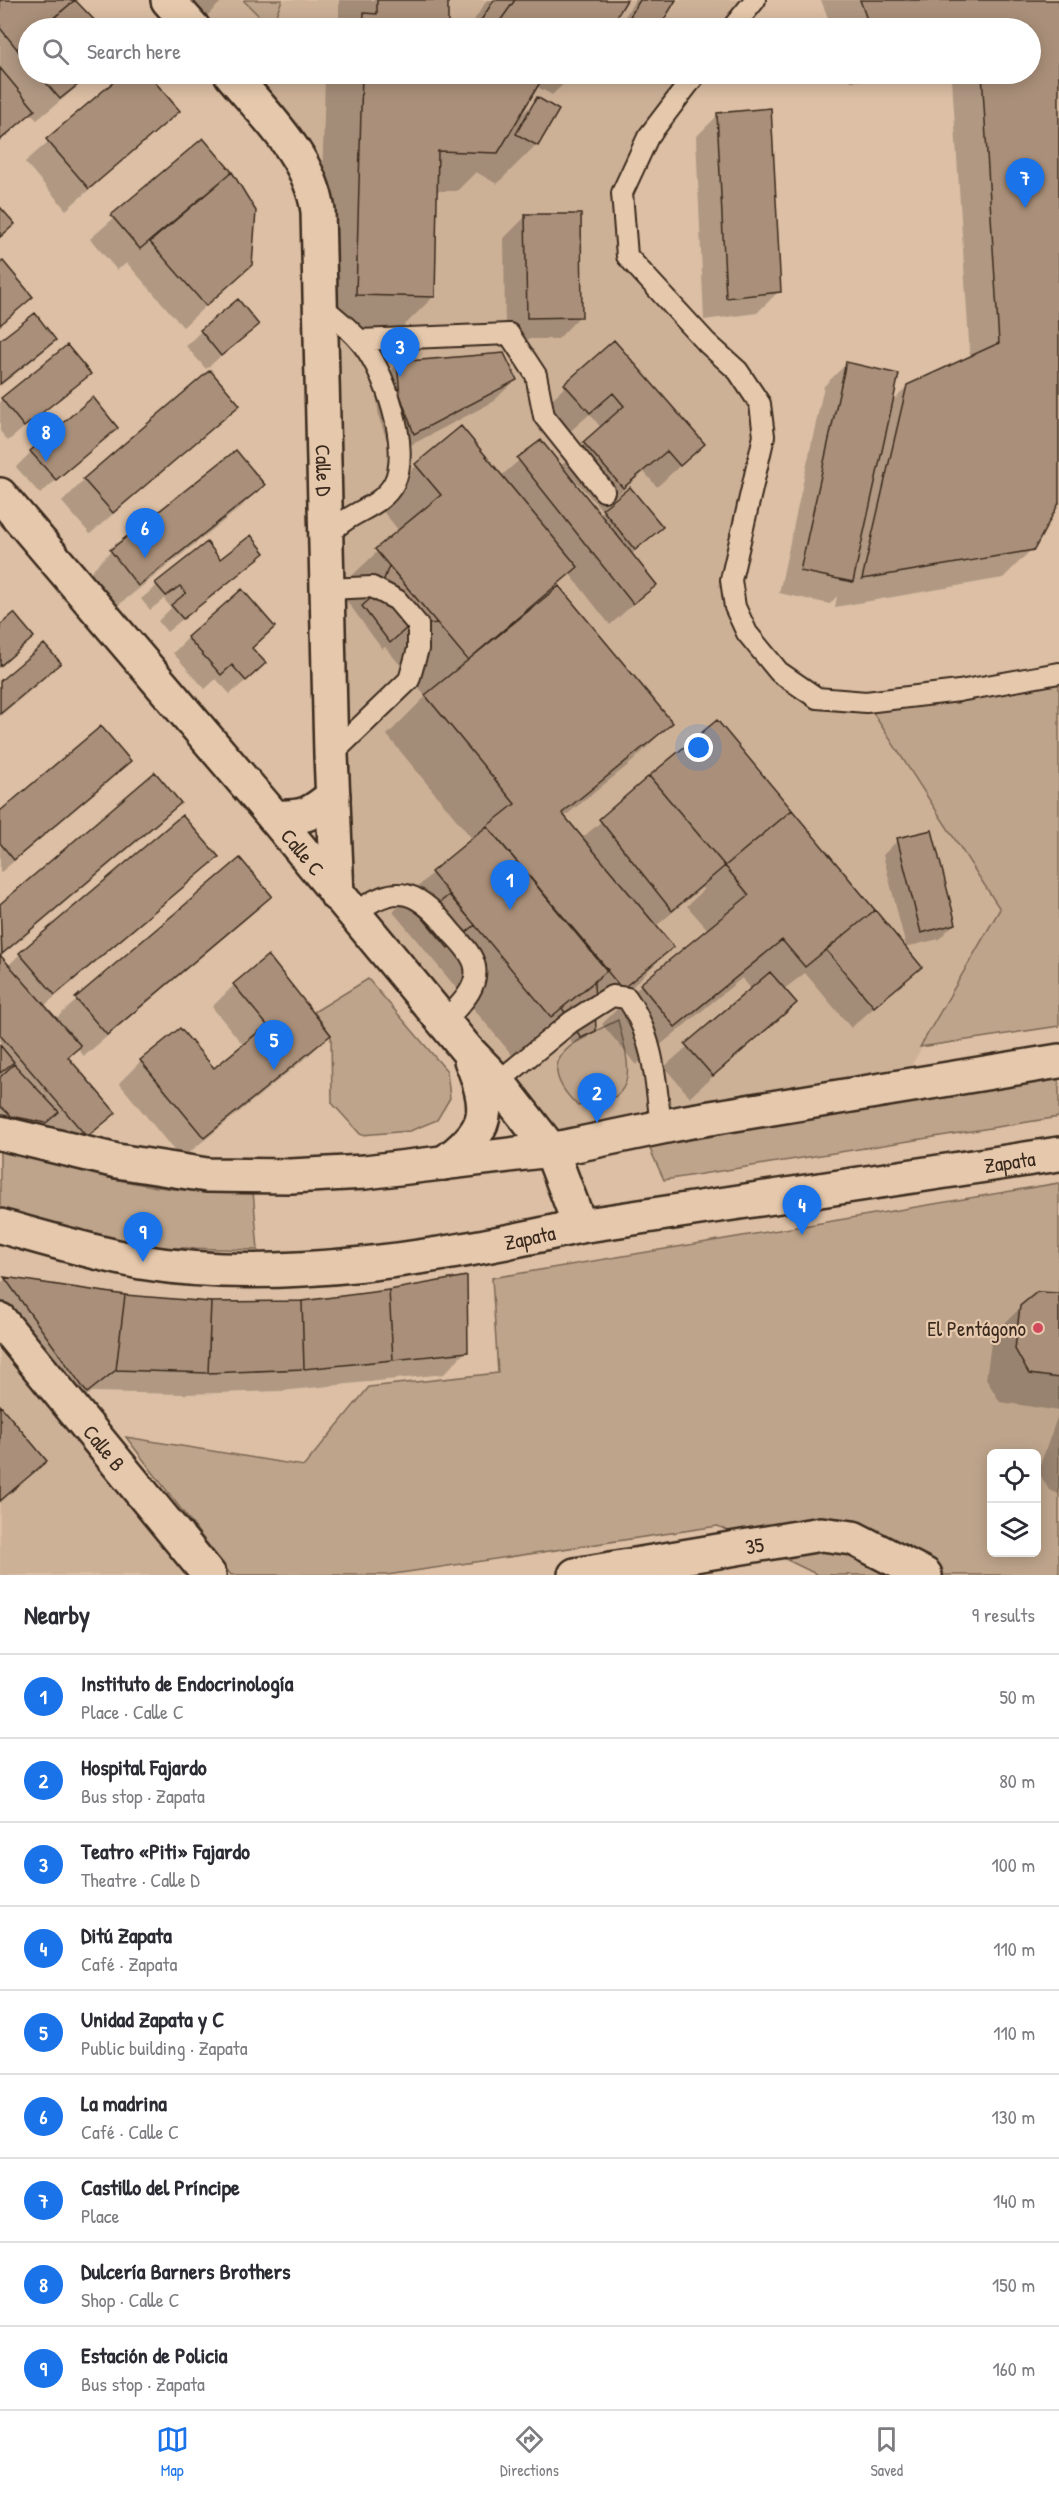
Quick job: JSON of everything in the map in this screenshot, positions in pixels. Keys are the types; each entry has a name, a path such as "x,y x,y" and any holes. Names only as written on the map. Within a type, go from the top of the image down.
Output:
{"street":[{"path":"168,0 184,18"},
{"name":"Calle D","path":"239,84 299,158 309,175 318,211 331,755 333,796 345,905"},
{"name":"Calle C","path":"0,495 274,817 467,1050 498,1082 550,1150 580,1226"},
{"path":"274,817 300,818 313,812 333,796"},
{"path":"444,1163 462,1150 476,1135 484,1117 483,1089 467,1050"},
{"path":"0,1133 117,1161 207,1174 291,1176 365,1172 550,1150 661,1128 1059,1061"},
{"name":"Zapata","path":"0,1226 79,1249 143,1262 270,1270 348,1265 495,1245 580,1226 1059,1154"},
{"name":"Calle B","path":"0,1320 209,1575"},
{"name":"35","path":"575,1575 821,1534 853,1538 925,1575"}],"lane":[{"path":"740,18 755,0"},
{"path":"688,84 648,136 622,193 627,256 707,343 738,371 760,404 764,436 731,580 735,607 747,633 779,672 817,698 866,702 959,691 1059,673"},
{"path":"322,306 359,340 384,380 396,428 398,465 394,483 379,501 342,522 326,537"},
{"path":"359,340 509,334 536,375 544,416 604,491"},
{"path":"327,589 372,587 398,600 418,625 418,649 409,680 331,755"},
{"path":"345,905 393,894 417,898 431,907 468,953 475,967 471,990 445,1021"},
{"path":"498,1082 571,1022 612,996 627,998 639,1015 652,1055 661,1128"}],"shaded area":[{"path":"175,0 755,0 741,18 192,18"},
{"path":"282,0 275,18 261,18 244,1"},
{"path":"252,84 691,84 622,193 627,256 760,404 731,580 747,633 817,698 866,702 1000,909 900,1086 551,1150 335,873 320,157"},
{"path":"1059,669 1059,1026 920,1047 1000,909 866,702"},
{"path":"368,979 447,1071 450,1098 437,1120 410,1131 361,1135 332,1103 331,1035 314,1012"},
{"path":"618,1020 626,1051 625,1084 620,1093 611,1099 578,1106 564,1089 557,1075 558,1063 564,1053 574,1044"},
{"path":"1059,1077 1059,1117 664,1180 649,1147 897,1102"},
{"path":"0,1146 62,1166 157,1187 221,1192 253,1191 258,1250 147,1247 91,1236 0,1209"},
{"path":"1059,1183 1059,1575 818,1575 718,1526 387,1575 231,1575 126,1437 304,1466 369,1387 498,1373 492,1278"},
{"path":"0,1320 192,1575 0,1575"}],"building":[{"path":"0,0 75,0 53,18 18,18 17,49 0,28"},
{"path":"75,0 92,18 54,18"},
{"path":"377,0 448,0 448,18 364,18 364,13 377,14"},
{"path":"494,0 515,0 502,18 482,18"},
{"path":"515,0 627,0 616,18 502,18"},
{"path":"640,0 676,0 665,18 629,18"},
{"path":"860,0 1059,0 1059,503 1034,550 862,579 907,385 999,343 983,84 1041,84 1041,18 866,18"},
{"path":"0,68 35,110 0,140"},
{"path":"47,84 79,84 60,99"},
{"path":"111,84 157,84 180,111 89,189 46,139"},
{"path":"362,84 539,84 498,153 438,151 435,297 356,295"},
{"path":"537,97 559,110 538,146 516,134"},
{"path":"771,108 781,292 726,298 717,113"},
{"path":"203,138 232,172 140,249 111,215"},
{"path":"232,172 256,211 252,265 206,306 150,242"},
{"path":"0,207 15,224 0,237"},
{"path":"525,214 581,214 582,317 527,318"},
{"path":"3,261 33,297 0,325 0,263"},
{"path":"238,299 259,325 221,356 200,330"},
{"path":"35,313 56,340 0,384 0,340"},
{"path":"614,340 705,444 680,466 667,451 623,488 583,442 624,406 613,393 590,413 564,384"},
{"path":"67,345 91,374 24,427 1,398"},
{"path":"504,353 517,380 414,434 400,395 397,362"},
{"path":"846,362 899,374 853,582 800,571"},
{"path":"210,370 240,405 113,513 83,479"},
{"path":"93,397 118,428 56,480 30,451"},
{"path":"461,426 578,567 468,660 375,549 441,495 415,464"},
{"path":"541,440 657,585 633,604 517,458"},
{"path":"236,450 265,485 138,586 110,550"},
{"path":"630,487 663,527 635,550 602,509"},
{"path":"251,535 265,553 183,619 171,605 186,593 180,586 166,596 155,583 207,542 220,559"},
{"path":"389,566 437,623 408,627 390,643 362,606 380,590"},
{"path":"559,586 673,723 562,813 674,947 622,989 487,826 515,804 425,695"},
{"path":"242,589 275,627 252,648 266,663 246,681 232,665 221,675 187,637"},
{"path":"14,613 34,637 0,666 0,625"},
{"path":"44,644 61,663 0,714 0,681"},
{"path":"717,720 792,810 725,866 649,776"},
{"path":"101,726 131,761 14,860 0,843 0,811"},
{"path":"155,772 181,803 2,954 0,904"},
{"path":"649,776 725,866 672,911 599,819"},
{"path":"792,810 875,910 805,967 782,940 675,1027 640,984 749,895 725,866"},
{"path":"182,815 219,857 55,995 19,953"},
{"path":"487,826 608,970 551,1017 431,872"},
{"path":"932,830 956,924 921,933 897,838"},
{"path":"240,858 272,896 107,1035 75,998"},
{"path":"449,895 475,925 448,948 422,917"},
{"path":"875,910 922,967 874,1007 826,950"},
{"path":"0,955 81,1046 68,1057 116,1113 87,1137 0,1035"},
{"path":"268,955 331,1035 204,1138 140,1060 180,1028 214,1068 267,1025 233,984"},
{"path":"770,972 797,1003 713,1076 685,1044"},
{"path":"594,982 596,1031 581,1038 562,1008"},
{"path":"0,1045 14,1062 0,1073"},
{"path":"14,1064 59,1112 46,1123 11,1116 0,1106 0,1077"},
{"path":"467,1276 468,1352 393,1360 389,1290"},
{"path":"4,1277 125,1295 116,1370 87,1393"},
{"path":"389,1290 393,1360 304,1369 302,1301"},
{"name":"El Pentágono","path":"1037,1292 1059,1293 1059,1378 1029,1374 1015,1349 1020,1306"},
{"path":"125,1295 211,1302 208,1373 116,1370"},
{"path":"302,1301 304,1369 208,1373 211,1302"},
{"path":"0,1405 47,1461 0,1501"}],"place":[{"name":"Castillo del Príncipe","path":"1025,208"},
{"name":"Teatro «Piti» Fajardo","path":"400,377"},
{"name":"Dulcería Barners Brothers","path":"46,462"},
{"name":"La madrina","path":"145,558"},
{"name":"Instituto de Endocrinología","path":"510,910"},
{"name":"Unidad Zapata y C","path":"274,1070"},
{"name":"Hospital Fajardo","path":"597,1123"},
{"name":"Ditú Zapata","path":"802,1235"},
{"name":"Estación de Policia","path":"143,1262"},
{"name":"El Pentágono","path":"1038,1328"}]}
